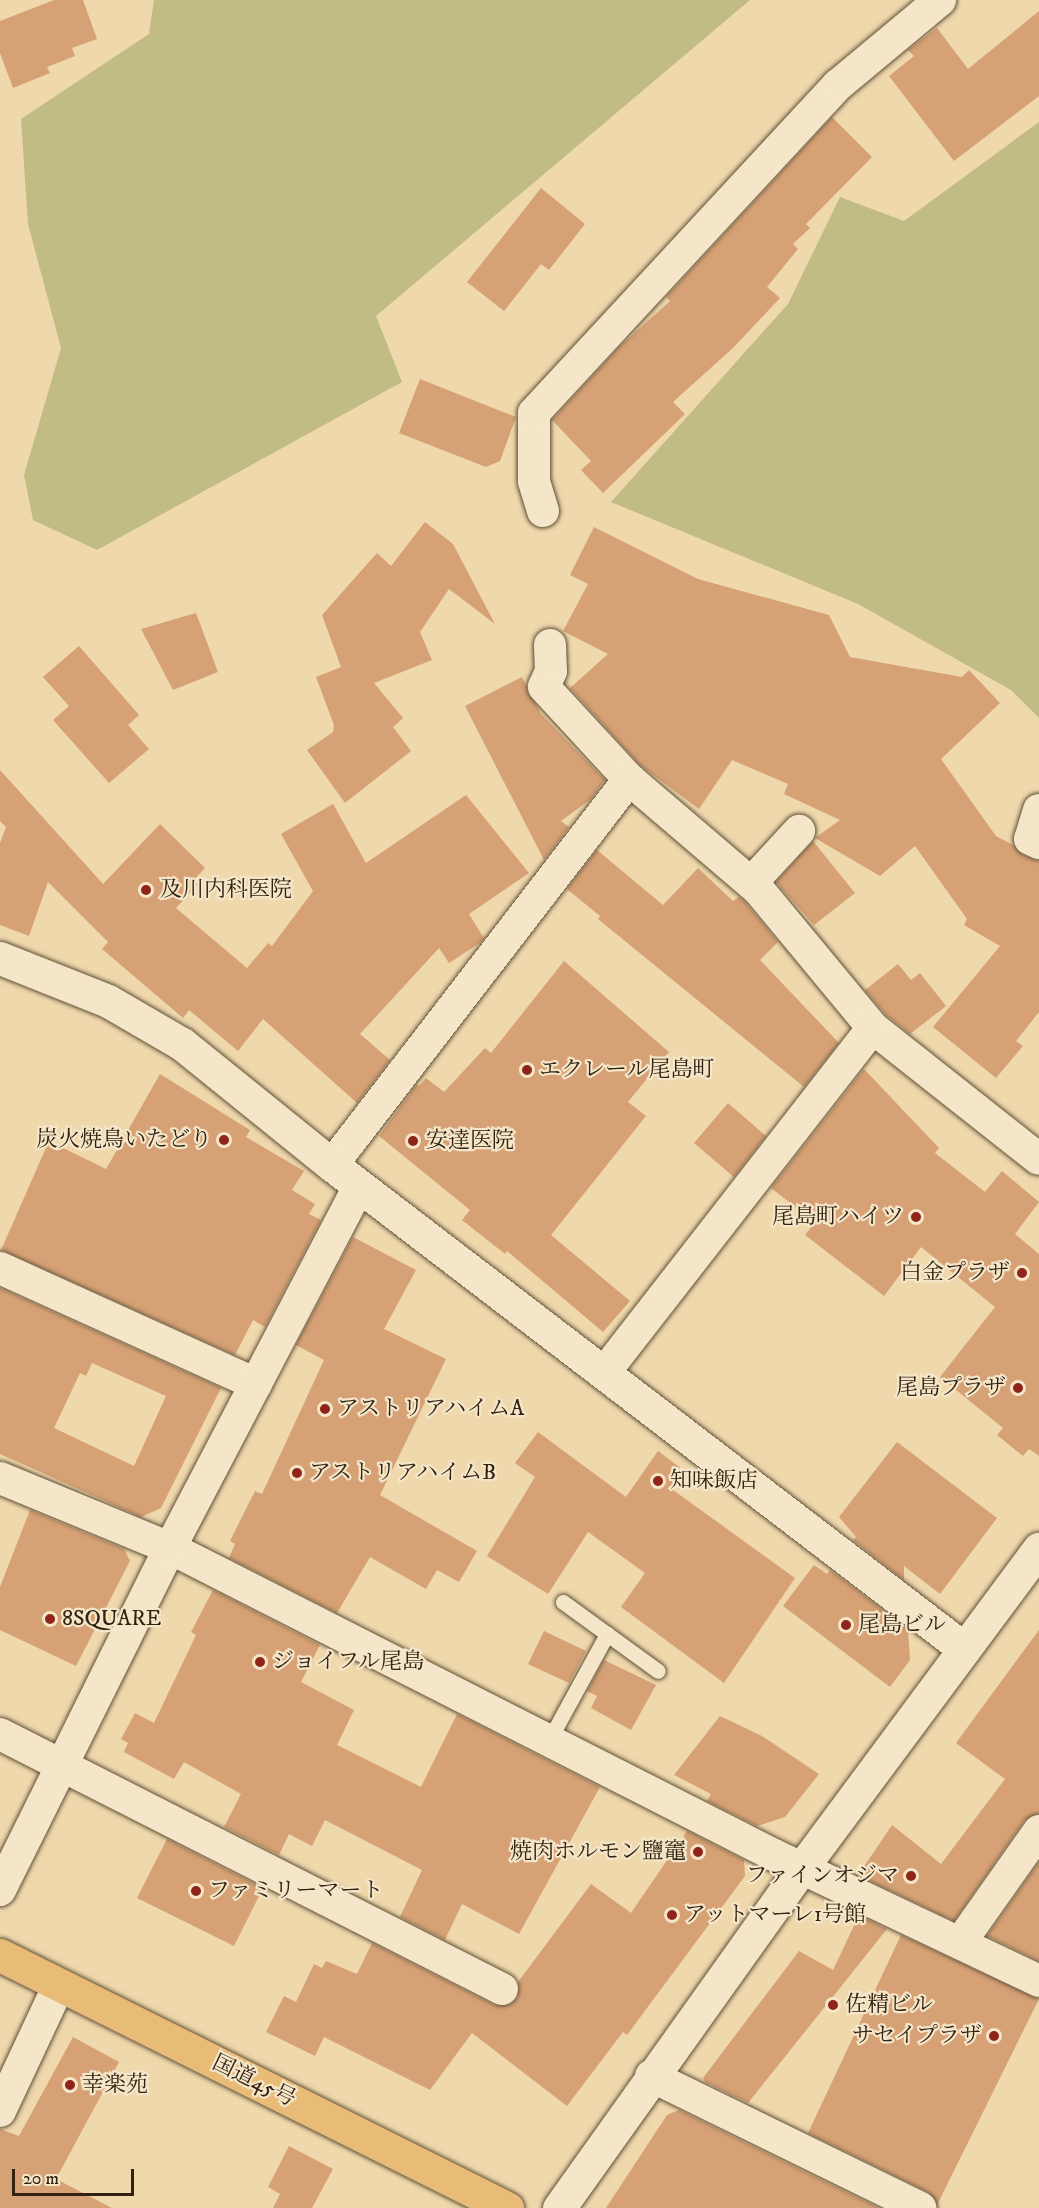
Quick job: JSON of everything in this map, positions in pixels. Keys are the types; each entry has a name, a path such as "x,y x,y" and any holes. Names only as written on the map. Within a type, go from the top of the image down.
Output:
{"highway":[{"name":"国道45号","path":"0,1955 507,2208"}],"street":[{"path":"543,511 534,481 534,413 838,85 940,0"},
{"path":"550,645 551,671 544,687 629,779 751,883 873,1028 1039,1159"},
{"path":"332,1165 629,779"},
{"path":"1039,810 1030,839 1039,843"},
{"path":"751,883 799,831"},
{"path":"0,958 108,1001 158,1029 359,1186 963,1648"},
{"path":"604,1373 873,1028"},
{"path":"0,1890 170,1548 359,1186"},
{"path":"0,1268 256,1384"},
{"path":"0,1478 170,1548 801,1869 1039,1981"},
{"path":"559,2208 651,2076 801,1869 963,1648 1039,1549"},
{"path":"0,1734 64,1764 502,1989"},
{"path":"960,1942 1039,1831"},
{"path":"0,2111 59,1985"},
{"path":"651,2076 920,2208"}],"lane":[{"path":"563,1602 658,1671"},
{"path":"549,1740 607,1634"}],"shaded area":[{"path":"154,0 750,0 376,316 402,382 97,550 33,520 24,475 61,348 28,224 21,119 149,34"},
{"path":"1039,122 1039,718 1011,690 858,604 611,502 788,304 840,197 904,221"}],"building":[{"path":"54,0 83,0 97,39 72,48 75,56 47,67 50,73 13,88 0,53 0,21"},
{"path":"1039,11 1039,96 954,161 889,76 914,56 908,50 937,28 968,69"},
{"path":"832,117 872,157 806,224 810,228 793,244 798,249 767,287 780,298 734,347 673,402 685,414 603,493 581,470 591,461 552,420 620,346 670,301 666,297"},
{"path":"541,188 585,224 549,270 541,264 504,311 467,282"},
{"path":"420,379 516,417 500,461 486,467 399,433"},
{"path":"425,522 453,544 495,624 449,589 420,632 432,660 374,683 403,718 393,727 411,751 345,803 307,750 333,732 334,725 316,677 341,667 322,615 377,553 391,566"},
{"path":"594,527 698,579 829,615 850,657 962,677 969,670 1000,703 941,759 996,836 1013,845 1023,855 1039,861 1039,1012 1016,1041 1023,1046 996,1078 933,1027 1000,946 964,925 967,919 915,846 880,876 815,838 840,820 784,794 788,784 732,760 699,809 641,766 570,688 608,654 563,631 588,584 570,575"},
{"path":"196,613 218,672 173,690 141,629"},
{"path":"79,646 139,715 128,725 149,749 109,783 53,720 69,706 43,677"},
{"path":"522,677 541,714 605,780 591,799 561,821 569,827 544,860 465,706"},
{"path":"0,770 103,884 160,824 205,868 193,881 198,884 176,908 247,968 268,943 272,946 313,891 281,834 333,804 366,863 466,795 529,873 469,914 484,938 480,943 449,963 439,948 360,1034 390,1060 357,1103 263,1019 238,1051 189,1010 183,1018 102,949 108,942 48,882 29,936 0,925 0,843 6,827 0,821"},
{"path":"813,841 855,893 814,925 776,882"},
{"path":"597,850 663,905 698,868 733,901 739,897 745,902 778,942 760,960 839,1043 804,1087 598,919 600,916 567,889"},
{"path":"564,961 669,1052 628,1102 646,1116 551,1235 630,1301 603,1332 507,1251 505,1254 462,1220 470,1210 379,1136 417,1084 419,1086 426,1078 444,1092 485,1048 491,1053"},
{"path":"898,964 911,980 920,973 946,1006 910,1034 886,1015 865,990"},
{"path":"864,1069 939,1148 935,1153 985,1192 1002,1171 1039,1202 1015,1234 1039,1254 1039,1456 1029,1449 1023,1456 997,1435 1003,1428 940,1377 995,1307 921,1247 884,1296 805,1235 815,1222 771,1188"},
{"path":"160,1074 250,1130 246,1137 304,1171 292,1190 315,1204 309,1214 321,1220 265,1327 253,1320 235,1355 1,1250 49,1141 106,1169"},
{"path":"728,1103 766,1136 734,1177 694,1143"},
{"path":"353,1237 416,1270 384,1329 446,1359 380,1495 477,1551 459,1582 437,1570 426,1589 370,1557 337,1613 229,1558 235,1544 230,1541 255,1491 262,1494 324,1360 296,1345"},
{"path":"0,1288 221,1388 161,1508 141,1517 0,1454","holes":["92,1363 166,1396 134,1466 54,1428 80,1373 86,1376"]},
{"path":"538,1432 626,1497 658,1451 686,1472 673,1490 795,1578 724,1683 621,1607 645,1573 588,1532 548,1594 487,1556 535,1477 515,1463"},
{"path":"897,1442 997,1518 940,1594 904,1566 904,1580 853,1540 856,1537 839,1517"},
{"path":"30,1510 124,1549 130,1561 76,1666 0,1630 0,1587"},
{"name":"尾島ビル","path":"814,1565 827,1574 830,1570 908,1629 910,1660 890,1687 783,1606"},
{"path":"213,1590 320,1645 301,1682 354,1710 337,1745 421,1787 457,1714 600,1787 519,1934 462,1904 445,1940 400,1917 422,1870 325,1820 312,1846 289,1834 279,1855 224,1827 241,1794 184,1762 174,1779 124,1752 128,1743 121,1739 135,1713 154,1723 196,1635 191,1632"},
{"path":"1039,1630 1039,1813 1024,1821 954,1921 868,1880 863,1868 892,1825 941,1864 1005,1779 956,1743"},
{"path":"544,1631 586,1651 569,1683 528,1664"},
{"path":"604,1660 656,1685 631,1730 591,1708 597,1696 587,1691"},
{"path":"720,1716 762,1736 819,1774 785,1817 757,1826 707,1801 711,1794 674,1775"},
{"path":"687,1831 744,1860 745,1876 627,2035 623,2032 567,2106 472,2033 430,2090 324,2037 315,2056 266,2032 284,1996 296,2002 314,1964 322,1968 326,1961 357,1974 372,1943 494,2005 511,2004 518,1997 518,1982 591,1884 631,1913"},
{"path":"167,1839 263,1888 234,1946 137,1898"},
{"path":"1039,1862 1039,1961 987,1936"},
{"path":"859,1915 887,1929 748,2103 705,2082 703,2078 799,1951 833,1970"},
{"path":"901,1935 1039,1999 937,2205 928,2192 808,2133"},
{"path":"73,2037 119,2062 56,2179 112,2208 0,2208 0,2129 19,2136"},
{"path":"679,2110 879,2208 606,2208 667,2115"},
{"path":"289,2146 333,2169 312,2208 273,2208 280,2194 268,2187"}],"place":[{"name":"及川内科医院","path":"146,890"},
{"name":"エクレール尾島町","path":"527,1070"},
{"name":"炭火焼鳥いたどり","path":"224,1140"},
{"name":"安達医院","path":"413,1141"},
{"name":"尾島町ハイツ","path":"916,1217"},
{"name":"白金プラザ","path":"1022,1273"},
{"name":"尾島プラザ","path":"1018,1388"},
{"name":"アストリアハイムA","path":"325,1409"},
{"name":"アストリアハイムB","path":"297,1473"},
{"name":"知味飯店","path":"658,1481"},
{"name":"8SQUARE","path":"50,1619"},
{"name":"尾島ビル","path":"846,1625"},
{"name":"ジョイフル尾島","path":"260,1662"},
{"name":"焼肉ホルモン鹽竈","path":"698,1852"},
{"name":"ファインオジマ","path":"911,1876"},
{"name":"ファミリーマート","path":"196,1891"},
{"name":"アットマーレ1号館","path":"672,1915"},
{"name":"佐精ビル","path":"833,2005"},
{"name":"サセイプラザ","path":"994,2036"},
{"name":"幸楽苑","path":"70,2085"}]}
